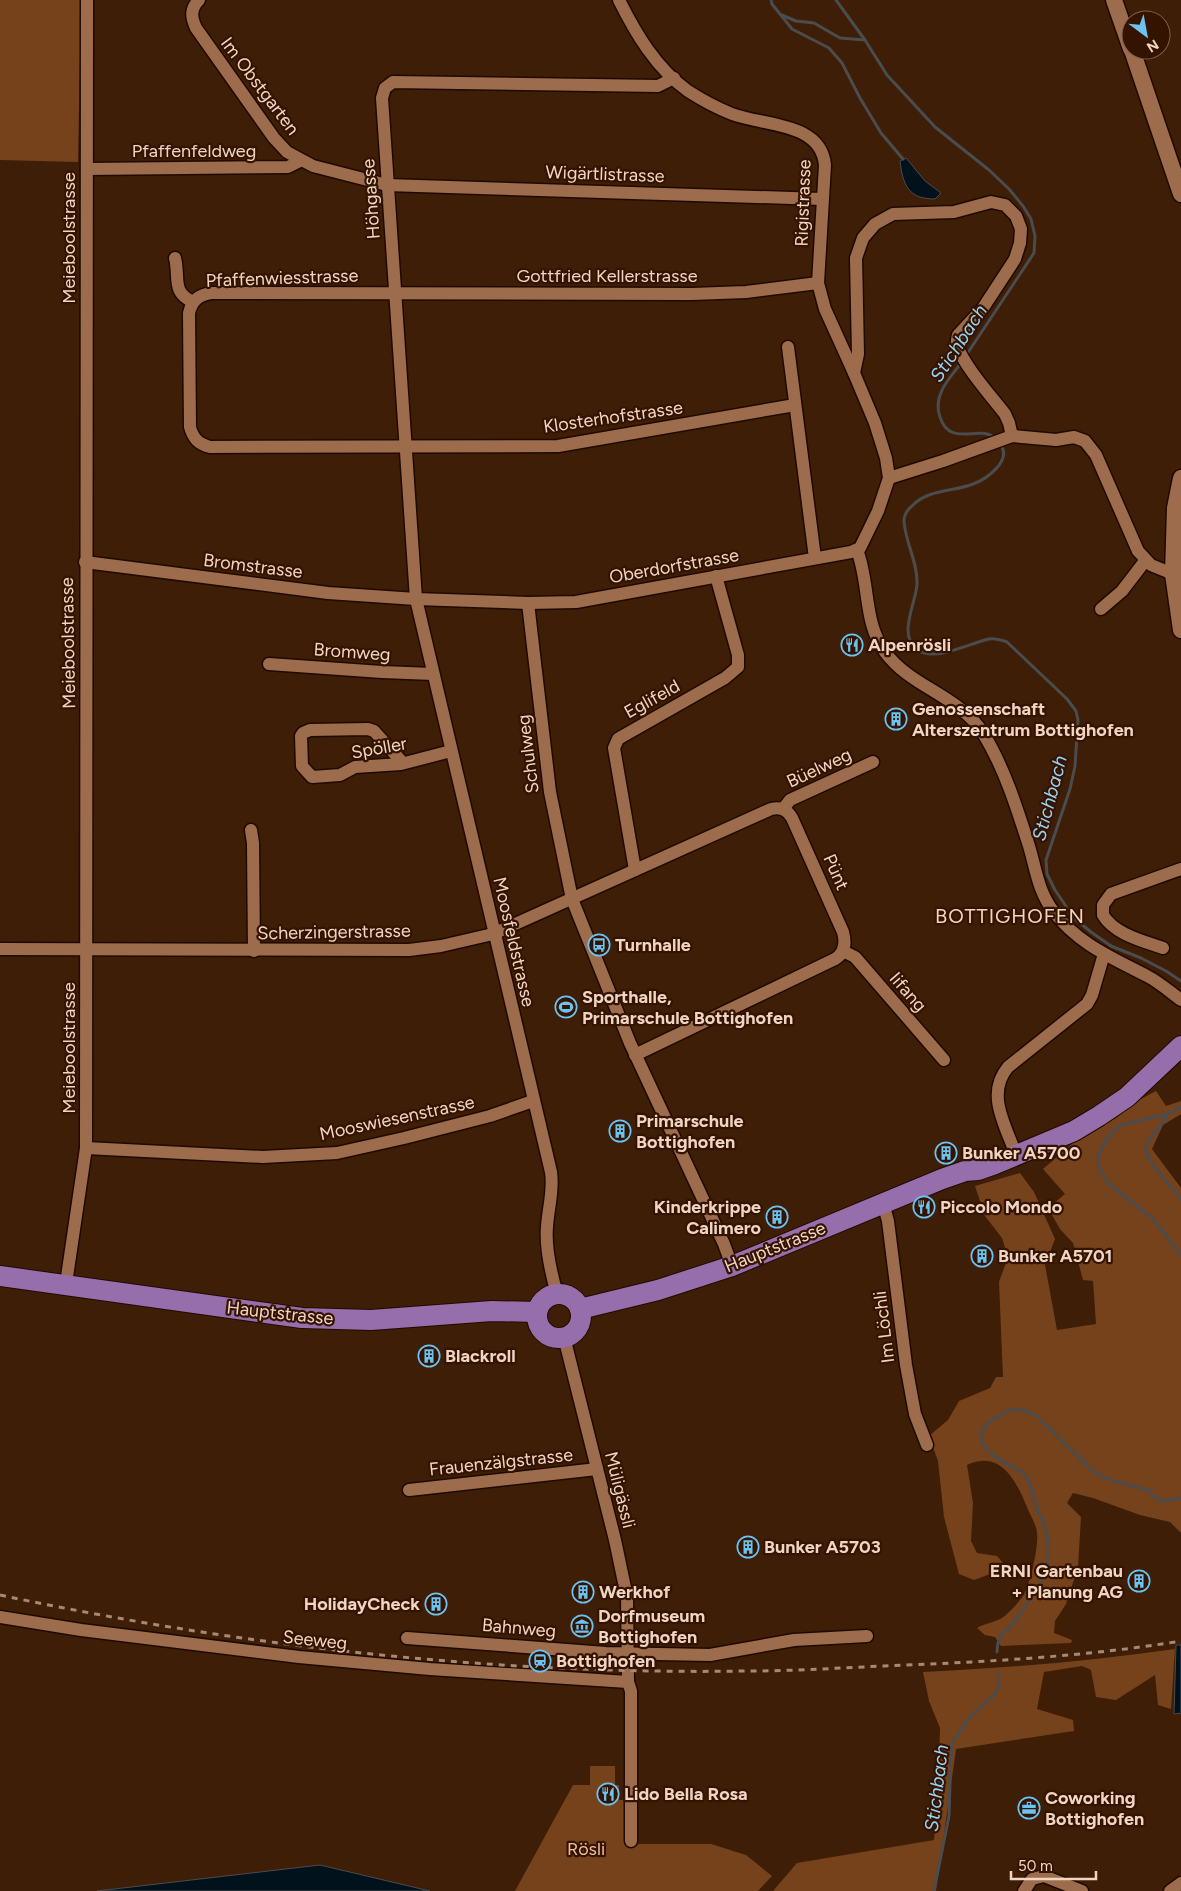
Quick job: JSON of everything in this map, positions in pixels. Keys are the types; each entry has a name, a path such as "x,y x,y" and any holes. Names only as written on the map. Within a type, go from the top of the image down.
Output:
{"main road":[{"name":"Hauptstrasse","path":"965,1171 978,1170 995,1164 1074,1131 1127,1097 1181,1046"},
{"name":"Hauptstrasse","path":"580,1309 658,1290 732,1266 965,1171 976,1163 1083,1116 1149,1076"},
{"name":"Hauptstrasse","path":"0,1276 302,1318 372,1320 492,1311 537,1312"},
{"path":"557,1294 568,1296 580,1309 579,1323 576,1330 564,1337 550,1336 544,1332 537,1320 537,1312 542,1302 546,1298 557,1294"}],"street":[{"name":"Meieboolstrasse","path":"68,1284 67,1278 86,1148 86,0"},
{"name":"Im Obstgarten","path":"199,0 193,5 192,12 192,21 196,28 274,138 287,152 313,166 387,185"},
{"name":"Rigistrasse","path":"619,0 638,37 653,56 674,78 697,97 733,114 799,131 816,142 824,158 818,283 825,309 875,423 886,458 889,478"},
{"path":"1114,0 1121,20"},
{"path":"1135,60 1181,194"},
{"name":"Höhgasse","path":"416,599 387,185 382,98 385,88 393,82 658,86 674,78"},
{"name":"Pfaffenfeldweg","path":"87,169 288,167 300,160"},
{"name":"Wigärtlistrasse","path":"387,185 822,199"},
{"path":"854,373 858,354 856,258 863,238 875,224 893,214 954,212 991,202 1005,205 1016,216 1021,229 1020,243 1015,259 988,301 958,334 957,345 965,360 1010,422 1008,437"},
{"path":"175,258 178,290 184,298 193,302"},
{"name":"Gottfried Kellerstrasse","path":"395,293 746,292 818,283"},
{"name":"Pfaffenwiesstrasse","path":"395,293 204,294 193,302 189,313 190,427 193,436 200,443 210,447 405,446"},
{"path":"788,347 815,558"},
{"name":"Klosterhofstrasse","path":"405,446 558,446 795,405"},
{"path":"1177,574 1145,560 1138,551 1096,455 1090,447 1074,437 1056,440 1008,437 988,446 889,478 878,511 860,548 856,550 862,564 871,620 880,644 902,670 962,710 979,727 1000,766 1018,811 1041,890 1047,902 1065,926 1104,954 1148,977 1181,1000"},
{"path":"1181,478 1175,508 1181,630"},
{"name":"Oberdorfstrasse","path":"416,599 528,603 576,602 856,550"},
{"path":"1101,609 1122,591 1145,560"},
{"name":"Bromstrasse","path":"85,562 328,593 416,599"},
{"name":"Eglifeld","path":"635,870 614,748 618,739 622,736 725,678 738,667 738,655 716,576"},
{"name":"Moosfeldstrasse","path":"416,599 493,934 552,1179 553,1189 547,1227 547,1248 557,1294"},
{"name":"Schulweg","path":"528,603 550,792 572,899 635,1055 724,1244 732,1266"},
{"name":"Bromweg","path":"269,664 433,674"},
{"name":"Spöller","path":"403,763 374,731 368,729 310,730 303,733 300,742 302,766 312,777 340,775 355,767 403,763 451,751"},
{"name":"Büelweg","path":"782,809 790,800 873,762"},
{"path":"572,899 771,809 782,809"},
{"name":"Pünt","path":"782,809 792,818 844,932 845,944 843,951"},
{"path":"251,830 254,950"},
{"path":"1163,948 1131,936 1110,923 1103,915 1103,905 1111,894 1181,869"},
{"name":"Scherzingerstrasse","path":"0,949 409,950 441,946 493,934 572,899"},
{"path":"635,1055 835,960 843,951"},
{"name":"Iifang","path":"843,951 855,957 944,1060"},
{"path":"1013,1147 996,1095 1000,1079 1008,1067 1087,1004 1092,996 1104,954"},
{"name":"Mooswiesenstrasse","path":"86,1148 263,1157 337,1153 480,1119 533,1102"},
{"name":"Im Löchli","path":"883,1203 888,1221 906,1365 915,1414 927,1445"},
{"name":"Müligässli","path":"564,1337 627,1597 628,1682 631,1691 631,1841"},
{"name":"Frauenzälgstrasse","path":"409,1490 597,1469"},
{"name":"Seeweg","path":"0,1617 81,1630 308,1658 430,1669 628,1682"},
{"path":"628,1654 710,1655 794,1640 867,1636"},
{"name":"Bahnweg","path":"407,1638 628,1654"},
{"path":"1024,1891 1032,1879 1044,1876 1082,1891"},
{"path":"1170,1891 1181,1883"}],"green space":[{"path":"0,0 81,0 78,162 0,160"},
{"path":"1156,1091 1166,1106 1181,1101 1181,1114 1163,1125 1152,1149 1181,1188 1181,1533 1170,1522 1140,1515 1073,1493 1067,1503 1081,1517 1078,1567 1066,1604 1055,1621 1054,1633 1072,1640 1071,1643 1001,1646 995,1637 985,1635 977,1628 1002,1618 1013,1608 1026,1591 1035,1555 1037,1532 1035,1526 1018,1487 1006,1470 998,1464 989,1461 979,1461 967,1465 973,1503 971,1541 977,1553 997,1556 1003,1563 1001,1570 974,1580 959,1574 944,1517 938,1461 929,1436 948,1420 959,1401 990,1388 996,1377 1003,1377 999,1282 1008,1257 1002,1238 985,1216 975,1186 1020,1173 1034,1192 1055,1239 1045,1265 1057,1330 1096,1324 1093,1281 1083,1280 1073,1243 1060,1229 1048,1208 1065,1194 1043,1169 1073,1143 1116,1118 1137,1101"},
{"path":"1175,1649 1171,1709 1158,1705 1155,1675 1116,1700 1096,1697 1091,1670 1082,1666 1044,1672 1037,1709 1073,1720 1074,1731 956,1749 936,1891 773,1891 797,1863 934,1840 938,1797 940,1728 929,1701 923,1672 1049,1664"},
{"name":"Rösli","path":"590,1766 615,1766 615,1785 619,1785 619,1800 627,1800 627,1844 711,1844 746,1855 772,1876 758,1891 515,1891 573,1785 590,1785"}],"water":[{"path":"906,158 925,181 941,193 935,199 919,196 908,189 903,177 900,161"},
{"path":"1176,1645 1181,1645 1181,1713 1174,1714"},
{"path":"320,1865 430,1891 97,1891"}],"waterway":[{"path":"771,0 772,4 792,29 829,48 842,63 881,133 903,159"},
{"name":"Stichbach","path":"836,0 887,75 935,127 989,170 1009,189 1031,219 1035,236 1034,253 965,357"},
{"path":"782,15 796,21 814,23 840,38 865,40"},
{"name":"Stichbach","path":"962,362 940,394 938,401 940,417 951,432 958,434 982,433 996,439"},
{"name":"Stichbach","path":"1000,444 1003,450 1001,462 985,478 965,487 926,496 911,507 906,514 904,521 905,529 917,576 916,592 909,620 909,637 912,645 926,654 944,653 989,639 1007,642 1067,699 1076,711 1078,720 1075,766 1070,789 1046,860 1047,874 1055,890 1074,918 1091,932 1111,946 1141,958 1181,981"},
{"name":"Stichbach","path":"1181,1107 1167,1114 1121,1125 1114,1130 1102,1146 1098,1158 1099,1168 1108,1183 1153,1219 1181,1255"},
{"path":"1167,1115 1147,1143 1146,1148 1155,1167 1181,1200"},
{"name":"Stichbach","path":"997,1652 1000,1637 1015,1621 1041,1580 1048,1562 1049,1550 1046,1531 1027,1477 985,1448 981,1436 986,1425 998,1416 1011,1410 1020,1409 1038,1417 1095,1473 1113,1481 1148,1490 1157,1499 1164,1501 1181,1498"},
{"name":"Stichbach","path":"934,1891 949,1816 953,1741 969,1718 995,1694 999,1685 998,1672"}],"railway":[{"path":"0,1595 92,1613 278,1643 372,1654 559,1668 653,1671 764,1671 958,1663 1107,1651 1181,1641"}],"place":[{"name":"Alpenrösli","path":"852,645"},
{"name":"Genossenschaft Alterszentrum Bottighofen","path":"896,719"},
{"name":"Turnhalle","path":"599,945"},
{"name":"Sporthalle, Primarschule Bottighofen","path":"566,1007"},
{"name":"Primarschule Bottighofen","path":"620,1131"},
{"name":"Bunker A5700","path":"946,1153"},
{"name":"Piccolo Mondo","path":"924,1207"},
{"name":"Kinderkrippe Calimero","path":"777,1217"},
{"name":"Bunker A5701","path":"982,1256"},
{"name":"Blackroll","path":"429,1356"},
{"name":"Bunker A5703","path":"748,1547"},
{"name":"ERNI Gartenbau + Planung AG","path":"1139,1581"},
{"name":"Werkhof","path":"583,1592"},
{"name":"HolidayCheck","path":"436,1604"},
{"name":"Dorfmuseum Bottighofen","path":"582,1626"},
{"name":"Bottighofen","path":"540,1661"},
{"name":"Lido Bella Rosa","path":"608,1794"},
{"name":"Coworking Bottighofen","path":"1029,1808"}],"district":[{"name":"BOTTIGHOFEN","path":"1010,916"}]}
